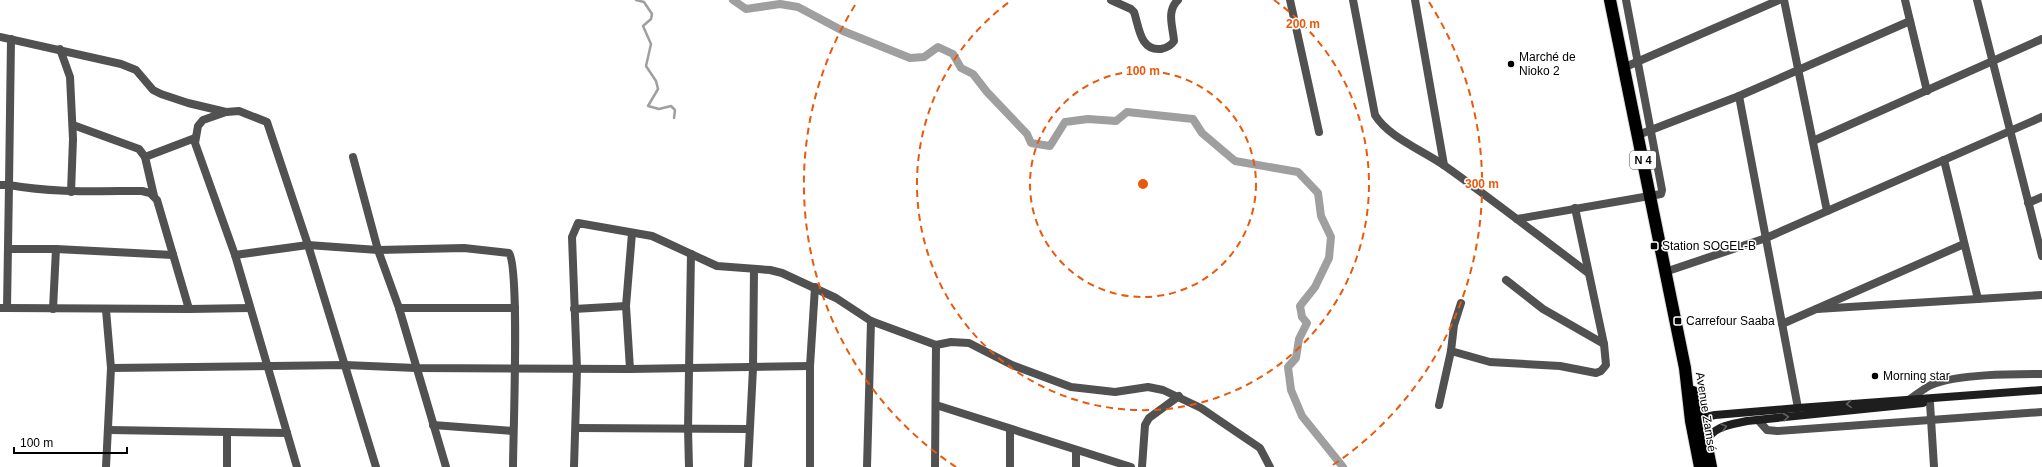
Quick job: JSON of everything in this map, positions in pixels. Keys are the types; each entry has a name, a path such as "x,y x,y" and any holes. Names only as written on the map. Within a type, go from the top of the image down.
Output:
{"highway":[{"name":"N 4","path":"1610,0 1665,272"},
{"name":"Avenue Zamsé","path":"1665,272 1696,419 1700,467"},
{"name":"Avenue Zamsé","path":"1696,419 1706,441 1711,467"}],"street":[{"path":"1111,0 1131,8 1134,12 1144,42 1151,49 1164,49 1172,44 1173,33 1170,13 1178,0"},
{"path":"1290,0 1319,132"},
{"path":"1353,0 1375,115 1384,126 1391,132 1444,165 1587,272"},
{"path":"1415,0 1444,165"},
{"path":"1517,220 1575,208 1661,194 1662,190 1626,0"},
{"path":"1623,68 1779,0"},
{"path":"1784,0 1827,211"},
{"path":"1905,0 1927,91"},
{"path":"1977,0 2042,256"},
{"path":"1638,135 1739,96 1910,21"},
{"path":"0,37 121,64 136,70 153,90 161,94 188,103 226,112"},
{"path":"11,40 8,249 4,308 106,310 250,308"},
{"path":"1813,141 2042,40"},
{"path":"60,50 70,77 73,125 71,192"},
{"path":"1739,96 1798,408"},
{"path":"297,467 234,255 195,143 198,126 203,120 226,112 238,111 267,122 308,245 376,467"},
{"path":"1665,272 1766,238 2042,117"},
{"path":"73,125 134,146 139,149 145,157 154,196 157,200 189,309"},
{"path":"145,157 195,138"},
{"path":"352,157 378,250 399,308 446,467"},
{"path":"1944,160 1978,299"},
{"path":"0,185 71,192 142,191 154,196"},
{"path":"2028,203 2042,197"},
{"path":"1451,352 1490,362 1560,366 1596,373 1601,371 1606,365 1604,344 1587,272 1575,208"},
{"path":"574,467 577,369 572,237 578,223 665,241 717,266 754,270 770,270 782,273 815,287 852,307 871,321 936,345 951,342 969,343 1012,365 1071,387 1115,392 1148,387 1163,390 1180,396 1201,408 1260,448 1270,467"},
{"path":"630,369 626,306 632,233"},
{"path":"1782,324 1964,244"},
{"path":"234,255 308,245 378,250 464,248 507,252 511,256 515,308 513,467"},
{"path":"8,249 56,249 173,255"},
{"path":"53,309 56,249"},
{"path":"689,467 688,429 691,254"},
{"path":"748,467 753,368 754,270"},
{"path":"1506,280 1543,309 1604,344"},
{"path":"810,467 810,366 815,287"},
{"path":"1818,309 2042,295"},
{"path":"1439,405 1451,352 1454,325 1461,303"},
{"path":"574,309 626,306"},
{"path":"399,308 515,308"},
{"path":"106,310 111,368 106,467"},
{"path":"867,467 871,321"},
{"path":"935,467 936,345"},
{"path":"111,368 344,365 416,368 630,369 810,366"},
{"path":"1910,399 1930,386 1946,381 2005,375 2042,374"},
{"path":"1696,419 1798,408 2042,390"},
{"path":"1706,441 1711,433 1719,427 1758,420 1930,403 2042,395"},
{"path":"1142,467 1145,425 1149,418 1180,396"},
{"path":"1930,403 1934,467"},
{"path":"936,406 1131,467"},
{"path":"1758,420 1767,430 1777,431 2042,412"},
{"path":"433,425 513,431"},
{"path":"576,428 749,429"},
{"path":"1010,429 1010,467"},
{"path":"109,430 287,433"},
{"path":"227,432 227,467"},
{"path":"1076,450 1076,467"}],"waterway":[{"path":"636,0 644,2 652,14 651,19 643,26 651,44 646,66 656,81 658,89 648,106 659,109 671,106 675,110 674,118"},
{"path":"733,0 746,9 780,4 798,7 843,31 910,58 924,57 938,47 953,54 961,68 973,74 987,92 1027,134 1031,143 1050,146 1065,122 1088,119 1116,121 1127,112 1193,119 1202,133 1235,161 1298,172 1318,193 1321,216 1331,237 1329,258 1315,287 1300,306 1302,317 1307,323 1299,339 1296,358 1288,367 1291,390 1302,416 1343,467"}],"place":[{"name":"Marché de Nioko 2","path":"1511,64"},
{"name":"Station SOGEL-B","path":"1654,246"},
{"name":"Carrefour Saaba","path":"1678,321"},
{"name":"Morning star","path":"1875,376"}]}
